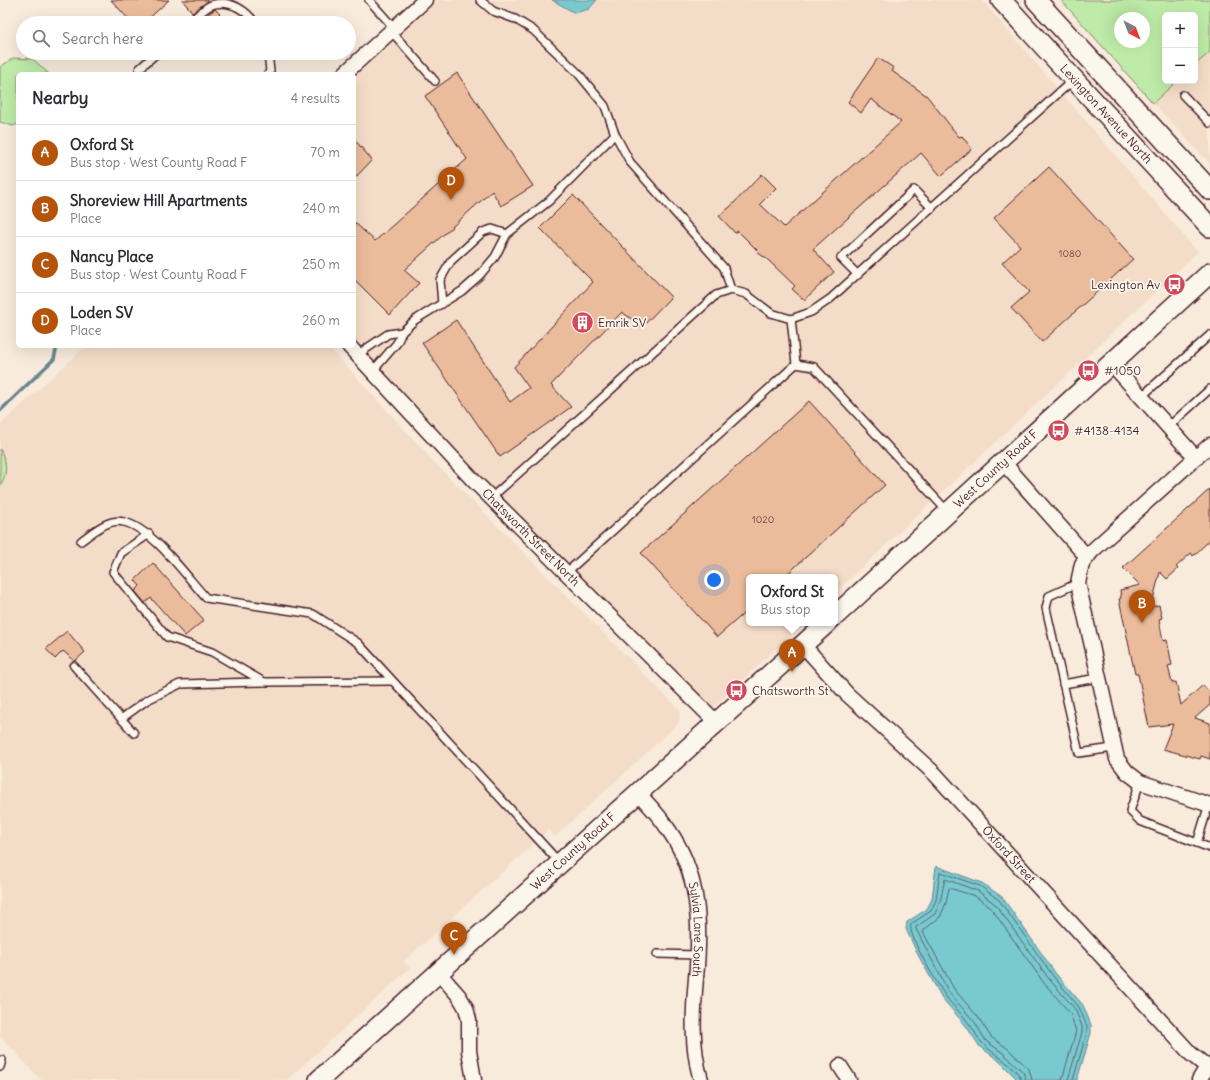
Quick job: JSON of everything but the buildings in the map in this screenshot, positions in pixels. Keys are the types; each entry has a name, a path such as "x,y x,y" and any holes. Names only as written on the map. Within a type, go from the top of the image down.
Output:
{"street":[{"path":"346,72 425,0"},
{"name":"Lexington Avenue North","path":"1002,0 1210,227"},
{"path":"1036,0 1210,190"},
{"name":"West County Road F","path":"838,613 1210,273"},
{"name":"Chatsworth Street North","path":"353,351 491,498 717,723"},
{"path":"1112,364 1196,458"},
{"path":"1209,804 1140,782 1127,772 1116,759 1078,583 1082,564 1087,557 1210,445"},
{"path":"1003,462 1087,557"},
{"name":"West County Road F","path":"319,1080 438,972 639,794 824,626"},
{"name":"Oxford Street","path":"803,645 847,694 935,774 1191,1054 1208,1068"},
{"name":"Sylvia Lane South","path":"639,794 668,828 687,864 694,887 698,907 699,928 692,1022 695,1055 701,1080"},
{"path":"438,972 459,996 466,1008 469,1020 468,1051 474,1080"},
{"path":"840,1066 849,1080"},
{"path":"1199,1080 1208,1068"}],"lane":[{"path":"369,0 435,81"},
{"path":"480,0 493,11 515,19 533,30 578,72 605,106 615,134 630,162 724,268 731,290"},
{"path":"197,16 214,4 234,4 250,16"},
{"path":"139,69 149,60"},
{"path":"268,60 269,72"},
{"path":"491,498 716,295 731,290 746,294 772,313 791,319 811,312 830,299 1074,80"},
{"path":"1183,95 1210,123"},
{"path":"372,372 397,343 402,332 425,312 442,304 462,291 479,276 495,257 507,234 549,201 615,134"},
{"path":"858,275 841,258 914,190 932,208"},
{"path":"442,304 440,280 451,261 483,232 492,230 507,234"},
{"path":"791,319 796,364"},
{"path":"353,351 388,334 402,332"},
{"path":"1141,397 1210,335"},
{"path":"796,364 814,367 948,512"},
{"path":"566,573 796,364"},
{"path":"1168,427 1210,388"},
{"path":"81,542 104,525 123,522 149,534 206,598 313,614 358,643 560,864"},
{"path":"149,534 121,552 113,572 167,637 212,652 264,682"},
{"path":"1078,583 1049,596 1046,608 1079,753 1113,748"},
{"path":"74,666 134,734"},
{"path":"1063,684 1098,678"},
{"path":"122,719 147,700 180,684 392,681"},
{"path":"1140,782 1130,811 1133,815 1140,821 1210,848"},
{"path":"1197,843 1209,804"},
{"path":"657,954 698,956"}],"shaded area":[{"path":"437,0 982,0 1198,252 838,590 838,574 746,574 746,626 800,626 712,709 448,443 356,342 356,73"},
{"path":"1210,52 1210,164 1153,103 1174,84 1198,84 1198,62"},
{"path":"84,348 330,348 439,467 680,710 679,723 555,837 548,830 404,961 410,968 287,1080 41,1080 0,1036 0,425"}],"green space":[{"path":"1061,0 1210,0 1210,52 1198,62 1198,12 1162,12 1162,84 1174,84 1153,103"},
{"path":"13,58 16,58 16,60 34,60 47,72 16,72 16,125 13,126 0,122 0,67"},
{"path":"0,449 6,468 3,481 0,486"}],"water":[{"path":"552,0 597,0 589,9 575,13"},
{"path":"936,866 982,883 1002,897 1056,974 1083,1005 1091,1025 1091,1033 1077,1080 1018,1080 997,1059 980,1047 966,1026 942,998 918,955 906,929 907,922 927,909 932,899"}],"waterway":[{"path":"0,411 54,359 57,348"}],"place":[{"name":"Loden SV","path":"451,200"},
{"name":"Lexington Av","path":"1175,285"},
{"name":"Emrik SV","path":"582,323"},
{"name":"#1050","path":"1089,371"},
{"name":"#4138-4134","path":"1058,431"},
{"name":"Shoreview Hill Apartments","path":"1142,623"},
{"name":"Oxford St","path":"792,672"},
{"name":"Chatsworth St","path":"737,691"},
{"name":"Nancy Place","path":"454,955"}]}
